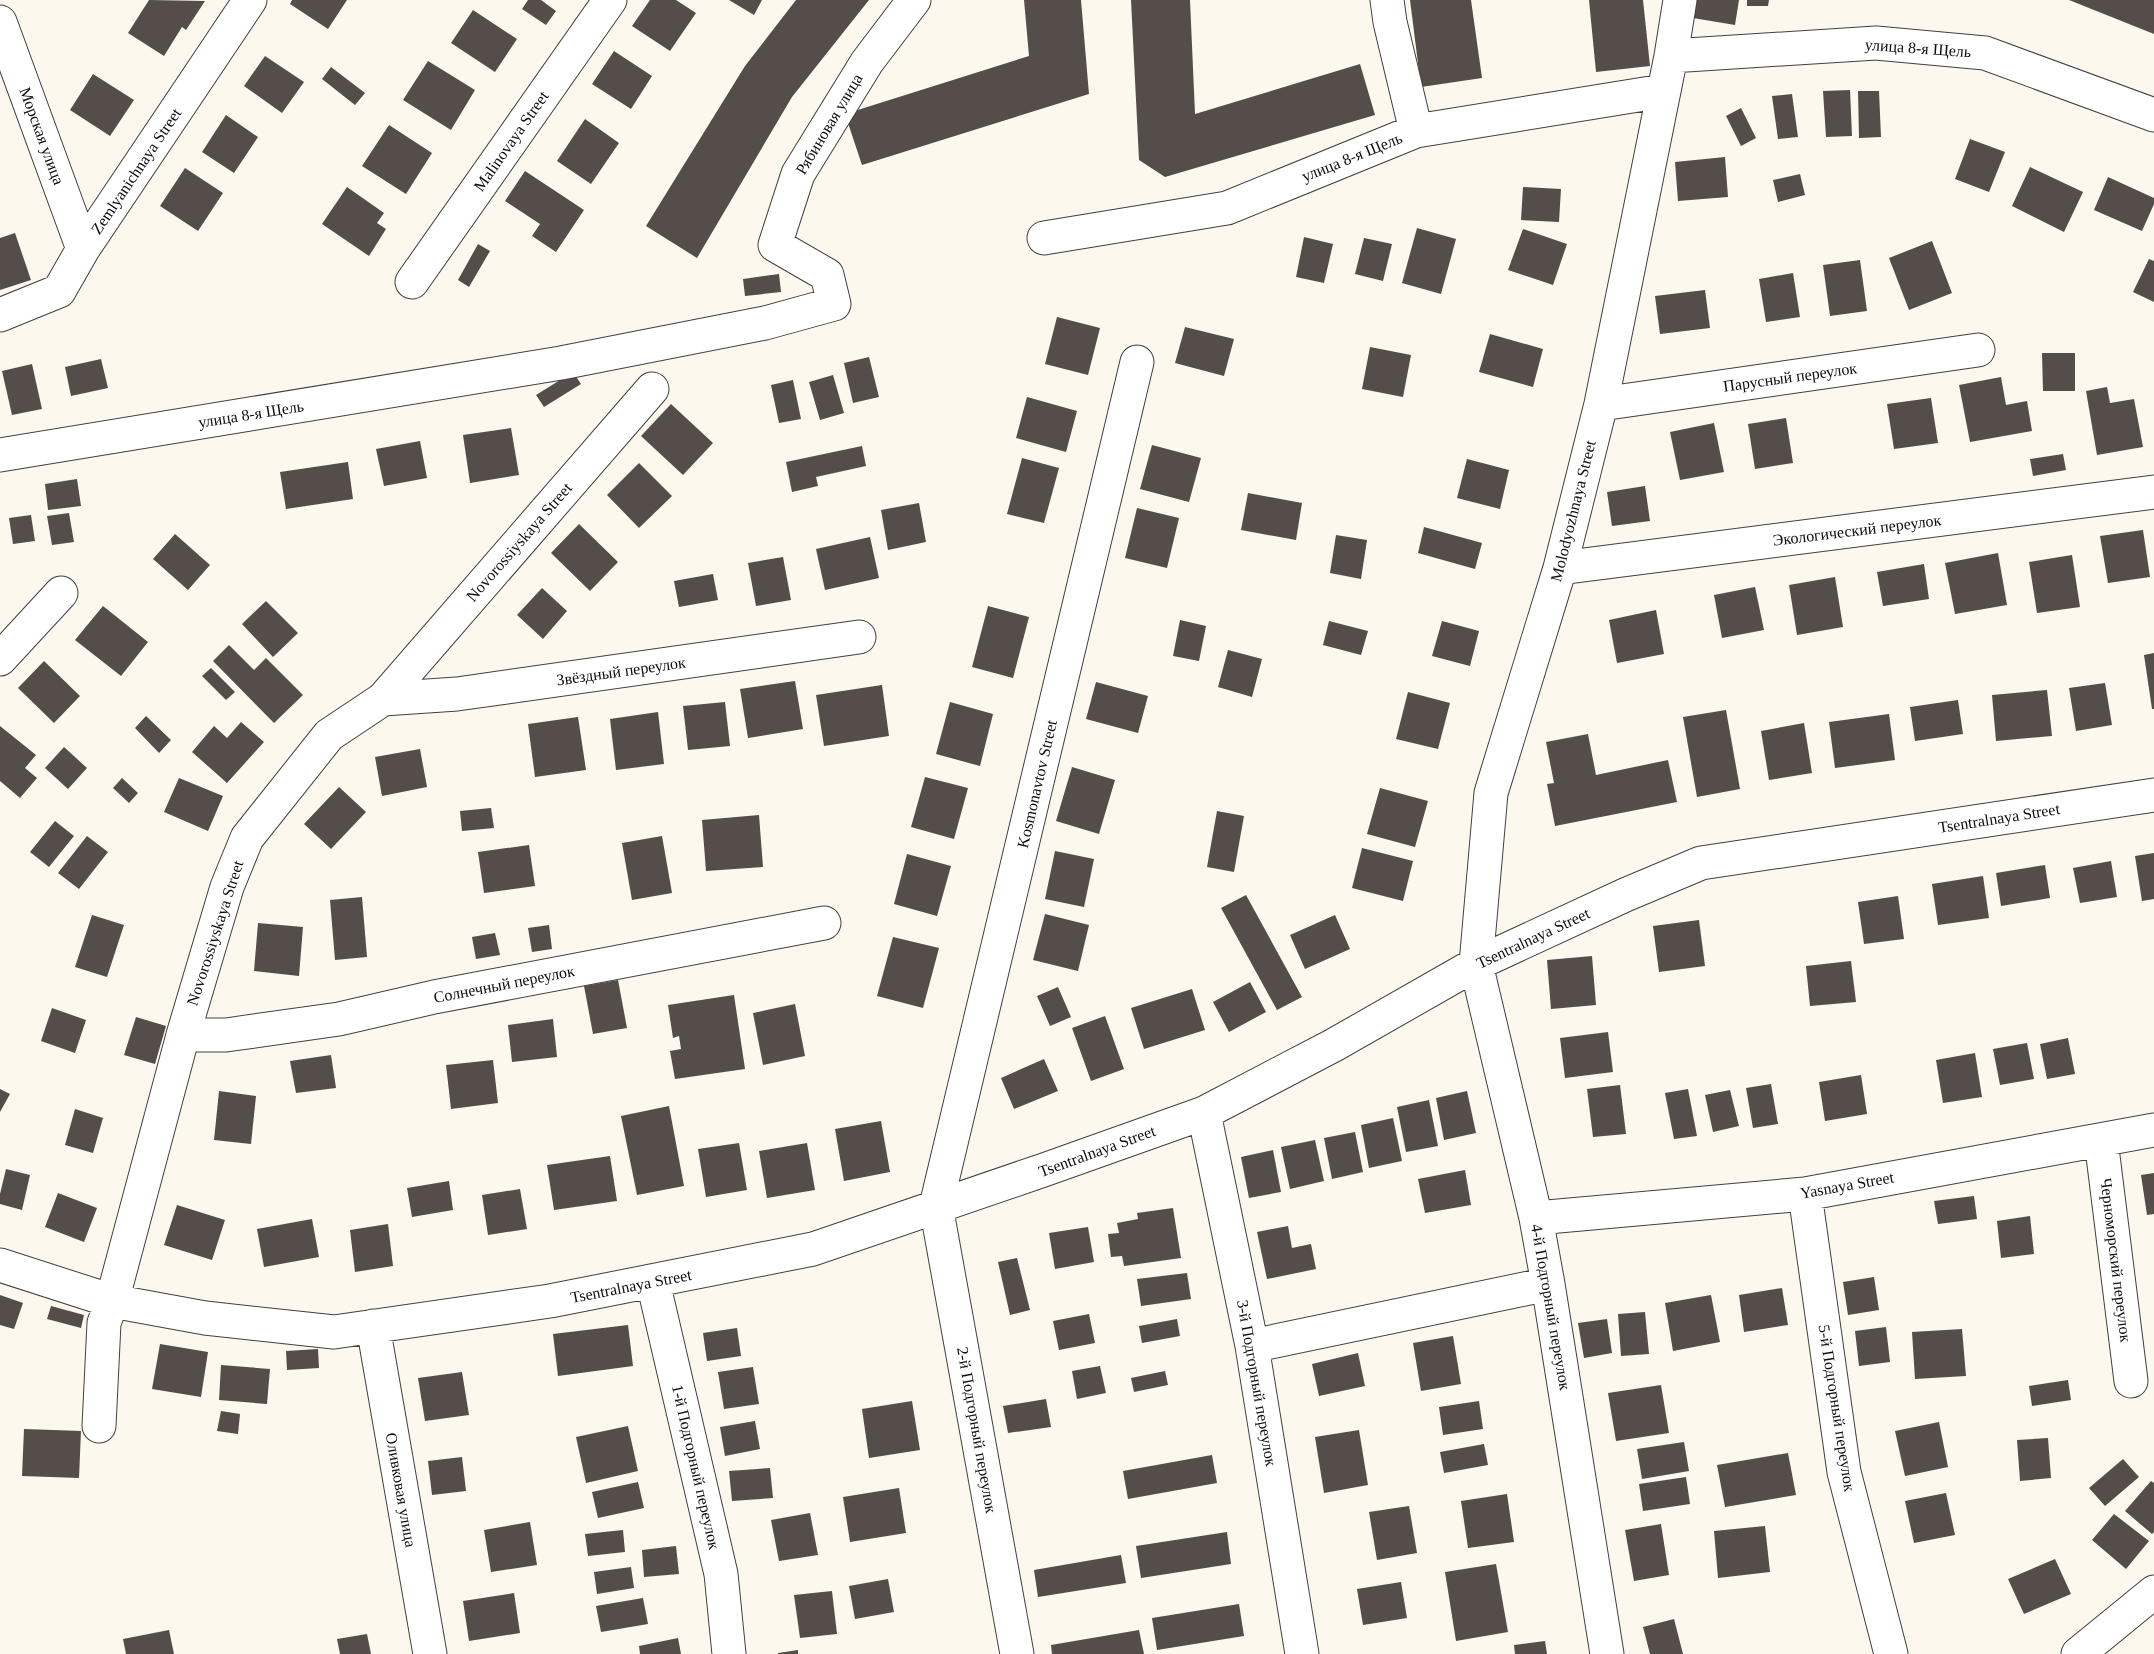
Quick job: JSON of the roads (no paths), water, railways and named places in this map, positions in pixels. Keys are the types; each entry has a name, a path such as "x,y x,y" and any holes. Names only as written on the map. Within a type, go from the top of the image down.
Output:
{"street":[{"name":"Zemlyanichnaya Street","path":"0,315 59,291 83,249 250,0"},
{"name":"Malinovaya Street","path":"412,282 610,0"},
{"name":"Рябиновая улица","path":"765,323 834,304 827,275 775,245 798,174 867,62 914,0"},
{"path":"1671,56 1680,0"},
{"path":"1389,11 1416,131"},
{"name":"Морская улица","path":"0,22 83,249"},
{"name":"улица 8-я Щель","path":"1671,56 1876,43 1985,53 2154,116"},
{"name":"Molodyozhnaya Street","path":"1476,964 1491,793 1560,568 1601,404 1671,56"},
{"name":"улица 8-я Щель","path":"1044,238 1227,208 1416,131 1664,92"},
{"name":"улица 8-я Щель","path":"0,455 503,373 765,323"},
{"name":"Парусный переулок","path":"1601,404 1978,350"},
{"name":"Kosmonavtov Street","path":"936,1206 1137,362"},
{"name":"Novorossiyskaya Street","path":"99,1426 104,1323 112,1301 183,1035 227,887 247,838 329,735 382,699 651,389"},
{"name":"Экологический переулок","path":"1560,568 2154,492"},
{"path":"0,659 61,593"},
{"name":"Звёздный переулок","path":"382,699 457,694 858,637"},
{"name":"Tsentralnaya Street","path":"0,1265 112,1301 205,1318 334,1332 550,1301 813,1250 936,1206 1041,1172 1203,1113 1334,1045 1476,964 1625,895 1701,863 2154,795"},
{"name":"Солнечный переулок","path":"183,1035 225,1035 339,1019 435,997 824,923"},
{"name":"4-й Подгорный переулок","path":"1476,964 1536,1218 1607,1654"},
{"name":"3-й Подгорный переулок","path":"1203,1113 1252,1346 1302,1654"},
{"name":"Yasnaya Street","path":"1536,1218 1805,1194 2154,1130"},
{"name":"Черноморский переулок","path":"2101,1140 2131,1381"},
{"name":"5-й Подгорный переулок","path":"1805,1194 1844,1472 1891,1654"},
{"name":"2-й Подгорный переулок","path":"936,1206 1017,1654"},
{"name":"1-й Подгорный переулок","path":"653,1282 721,1575 729,1654"},
{"path":"1252,1346 1548,1284"},
{"name":"Оливковая улица","path":"373,1326 430,1654"},
{"path":"2078,1654 2154,1592"}]}
